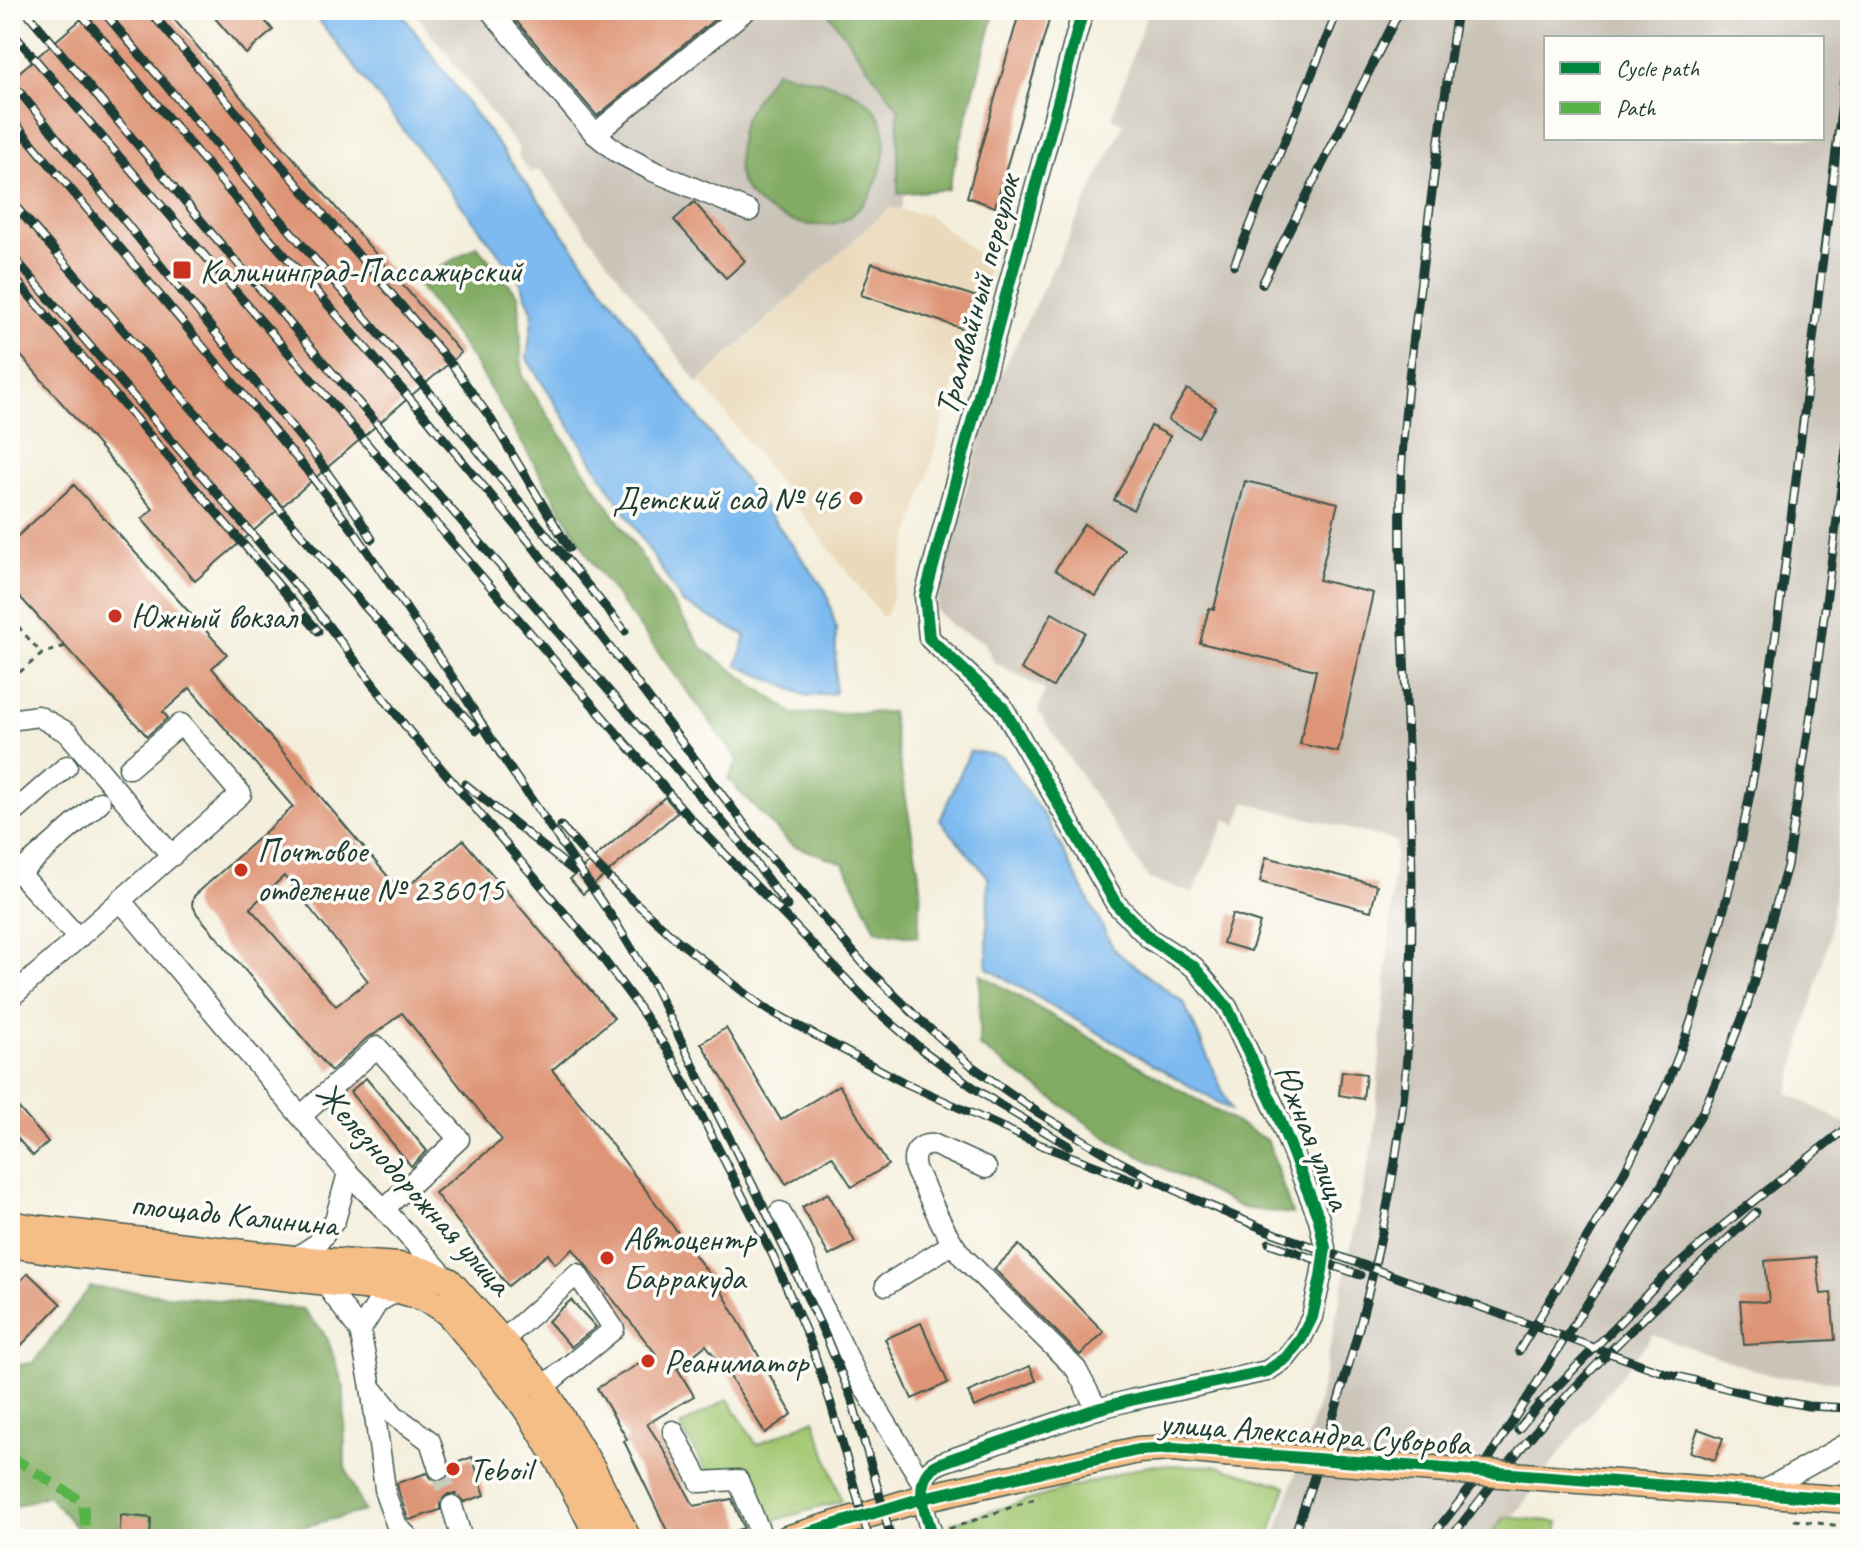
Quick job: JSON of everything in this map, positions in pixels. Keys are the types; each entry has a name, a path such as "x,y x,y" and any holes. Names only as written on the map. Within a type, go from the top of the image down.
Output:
{"main road":[{"name":"площадь Калинина","path":"10,1223 294,1259 399,1266 424,1271 443,1293 424,1297 399,1290 74,1254 10,1244"},
{"name":"Железнодорожная улица","path":"443,1293 502,1341 543,1387 593,1470 628,1539"},
{"name":"Железнодорожная улица","path":"443,1293 449,1314 537,1424 599,1539"},
{"name":"улица Александра Суворова","path":"787,1539 923,1490 1138,1450 1173,1448 1850,1500"}],"street":[{"path":"490,10 595,134 617,152 653,171 749,211"},
{"path":"595,134 746,10"},
{"name":"Трамвайный переулок","path":"925,596 1083,10"},
{"name":"Южная улица","path":"923,1490 931,1469 949,1460 1097,1409 1267,1371 1286,1358 1301,1339 1312,1317 1325,1248 1319,1219 1277,1113 1227,1007 1194,967 1150,939 1116,904 1002,706 929,638 925,596"},
{"path":"10,720 38,716 68,733 172,856"},
{"path":"10,998 241,794 181,724 129,768"},
{"path":"10,816 67,766"},
{"path":"78,938 15,867 100,802"},
{"name":"Железнодорожная улица","path":"121,901 348,1173 384,1209 443,1293"},
{"path":"301,1116 377,1047 459,1139 384,1209"},
{"path":"986,1168 935,1145 926,1144 915,1153 915,1168 952,1244 1076,1369 1097,1409"},
{"path":"294,1259 317,1244 335,1220 348,1173"},
{"path":"780,1212 801,1249 819,1299 856,1374 923,1490 933,1537"},
{"path":"886,1285 952,1244"},
{"path":"502,1341 577,1274 614,1329 543,1387"},
{"path":"323,1281 360,1331 386,1496 397,1526 410,1539"},
{"path":"360,1331 378,1302 399,1290"},
{"path":"371,1387 394,1415 430,1441 439,1469"},
{"path":"673,1431 700,1482 738,1480 763,1539"},
{"path":"1758,1494 1850,1442"},
{"path":"452,1506 462,1539"}],"path":[{"path":"10,617 42,654"},
{"path":"10,680 42,654 65,646"},
{"path":"933,1537 1042,1496"}],"shaded area":[{"path":"413,10 842,10 920,110 901,209 889,208 698,383 540,170 530,172 519,158 519,149"},
{"path":"1148,10 1850,10 1850,730 1829,939 1788,1093 1850,1126 1850,1383 1773,1376 1653,1335 1497,1539 1274,1539 1317,1408 1374,1137 1396,841 1245,802 1237,825 1226,819 1193,893 1149,879 1038,711 1045,690 994,662 984,642 953,627 935,610 996,384 1124,124 1112,118"},
{"name":"Детский сад № 46","path":"889,208 928,215 990,263 887,614 882,617 701,382"}],"green space":[{"path":"826,10 995,10 948,189 898,194 898,108"},
{"path":"775,71 839,87 857,95 872,106 882,121 885,142 879,175 865,202 848,218 833,224 798,223 763,207 741,181 738,155 743,123"},
{"path":"477,246 519,296 522,376 703,649 794,714 891,712 921,886 918,937 876,930 844,863 791,845 728,779 738,760 595,567 473,360 416,281"},
{"path":"980,974 1268,1141 1292,1214 1242,1208 1116,1144 979,1046"},
{"path":"90,1287 303,1309 327,1337 344,1388 345,1467 364,1511 275,1534 77,1529 48,1495 10,1508 10,1366 33,1363"},
{"path":"728,1399 757,1445 814,1419 842,1501 768,1522 742,1470 706,1470 680,1426"},
{"path":"1148,1465 1217,1466 1286,1486 1268,1539 1025,1539 1022,1530 955,1537 951,1523"},
{"path":"1505,1517 1559,1522 1556,1539 1488,1539"}],"water":[{"path":"311,10 399,10 826,591 836,628 835,693 807,696 737,665 746,636 683,603 527,359 533,313 520,281"},
{"path":"970,751 1002,756 1047,820 1115,951 1184,1003 1231,1110 987,968 988,877 940,820"}],"building":[{"path":"92,10 166,10 461,353 195,581 142,519 153,509 10,343 10,80"},
{"path":"208,10 256,10 273,30 246,54"},
{"path":"507,10 726,10 597,116"},
{"path":"1020,10 1052,10 995,207 967,197"},
{"path":"694,202 745,261 726,278 674,220"},
{"path":"872,263 980,298 970,331 861,295"},
{"path":"1187,389 1216,407 1198,437 1168,420"},
{"path":"1151,426 1170,436 1133,510 1114,500"},
{"path":"1245,481 1338,503 1319,580 1373,593 1338,752 1300,744 1316,670 1200,643 1209,608 1214,609"},
{"path":"74,485 227,654 212,668 401,892 463,840 614,1018 552,1070 721,1290 792,1414 765,1433 706,1345 677,1368 694,1396 647,1424 694,1506 732,1499 744,1528 705,1539 671,1539 624,1441 627,1439 597,1388 656,1354 573,1249 555,1264 548,1254 508,1286 435,1193 502,1140 402,1013 368,1037 331,1071 197,914 192,904 194,896 293,807 190,688 163,712 168,718 147,736 10,586 10,543","holes":["284,876 368,981 336,1006 250,908"]},
{"path":"1084,524 1125,550 1096,596 1055,570"},
{"path":"1052,613 1085,632 1053,687 1021,669"},
{"path":"665,797 678,812 583,894 570,879"},
{"path":"1266,857 1377,885 1371,911 1260,882"},
{"path":"1232,914 1260,923 1251,951 1223,943"},
{"path":"726,1028 781,1120 839,1085 888,1165 852,1187 832,1156 786,1184 701,1043"},
{"path":"1342,1071 1366,1074 1363,1099 1339,1095"},
{"path":"366,1078 427,1151 411,1166 350,1092"},
{"path":"10,1098 48,1142 33,1156 10,1130"},
{"path":"828,1193 855,1242 829,1256 802,1207"},
{"path":"1019,1245 1104,1332 1080,1355 994,1269"},
{"path":"1816,1257 1821,1294 1831,1293 1835,1340 1744,1345 1740,1301 1769,1302 1765,1261"},
{"path":"28,1273 61,1304 10,1357 10,1292"},
{"path":"571,1300 596,1327 571,1347 548,1321"},
{"path":"921,1323 948,1383 912,1399 885,1339"},
{"path":"1030,1366 1036,1381 974,1407 968,1392"},
{"path":"1698,1429 1723,1438 1715,1460 1690,1452"},
{"path":"472,1457 485,1495 464,1502 456,1494 448,1494 440,1502 440,1510 408,1519 397,1483 427,1473 436,1481 444,1481 451,1472 451,1465"},
{"path":"121,1515 151,1518 150,1539 119,1539"}],"tunnel":[{"path":"439,1469 452,1506"}],"railway":[{"path":"25,10 214,236 740,842 787,906"},
{"path":"78,10 528,540 761,846 868,969 973,1067 1037,1112 1120,1162 1187,1196 1271,1232 1665,1373 1808,1406 1850,1408"},
{"path":"102,10 444,409 625,631"},
{"path":"149,10 453,366 491,419 569,548"},
{"path":"1234,265 1338,10"},
{"path":"1262,284 1400,10"},
{"path":"1293,1539 1332,1421 1366,1301 1392,1179 1401,1118 1407,1056 1412,893 1401,584 1402,457 1414,336 1457,10"},
{"path":"10,30 691,819 875,1009 921,1049 1000,1105 1069,1146"},
{"path":"1519,1351 1602,1212 1658,1104 1689,1028 1736,860 1757,758 1773,654 1850,36"},
{"path":"10,80 317,458 372,539"},
{"path":"10,117 305,468 356,534 616,923 653,984 827,1339 851,1397 891,1539"},
{"path":"10,200 358,599 477,730"},
{"path":"10,253 307,598 410,732 598,952 669,1052 773,1256 811,1344 869,1539"},
{"path":"10,273 318,631"},
{"path":"1476,1479 1656,1195 1704,1109 1747,1006 1787,866 1812,707 1850,421"},
{"path":"465,784 574,871"},
{"path":"561,826 586,855 677,940 763,1007 903,1082 1041,1145 1140,1183"},
{"path":"1518,1430 1661,1280 1726,1223 1850,1125"},
{"path":"1450,1539 1527,1441 1578,1384 1756,1212"},
{"path":"1269,1243 1360,1275"},
{"path":"1430,1539 1482,1473"}],"marked path":[{"path":"10,1456 83,1502 86,1539"}],"cycle path":[{"path":"934,1539 922,1493 926,1476 937,1465 1097,1409 1267,1371 1286,1358 1301,1339 1312,1317 1325,1248 1319,1219 1277,1113 1227,1007 1194,967 1150,939 1116,904 1002,706 929,638 925,596 1083,10"},
{"path":"787,1539 923,1498 1138,1450 1173,1448 1850,1500"}],"place":[{"name":"Калининград-Пассажирский","path":"182,270"},
{"name":"Детский сад № 46","path":"856,498"},
{"name":"Южный вокзал","path":"115,616"},
{"name":"Почтовое отделение № 236015","path":"241,870"},
{"name":"Автоцентр Барракуда","path":"607,1258"},
{"name":"Реаниматор","path":"648,1361"},
{"name":"Teboil","path":"453,1469"}]}
